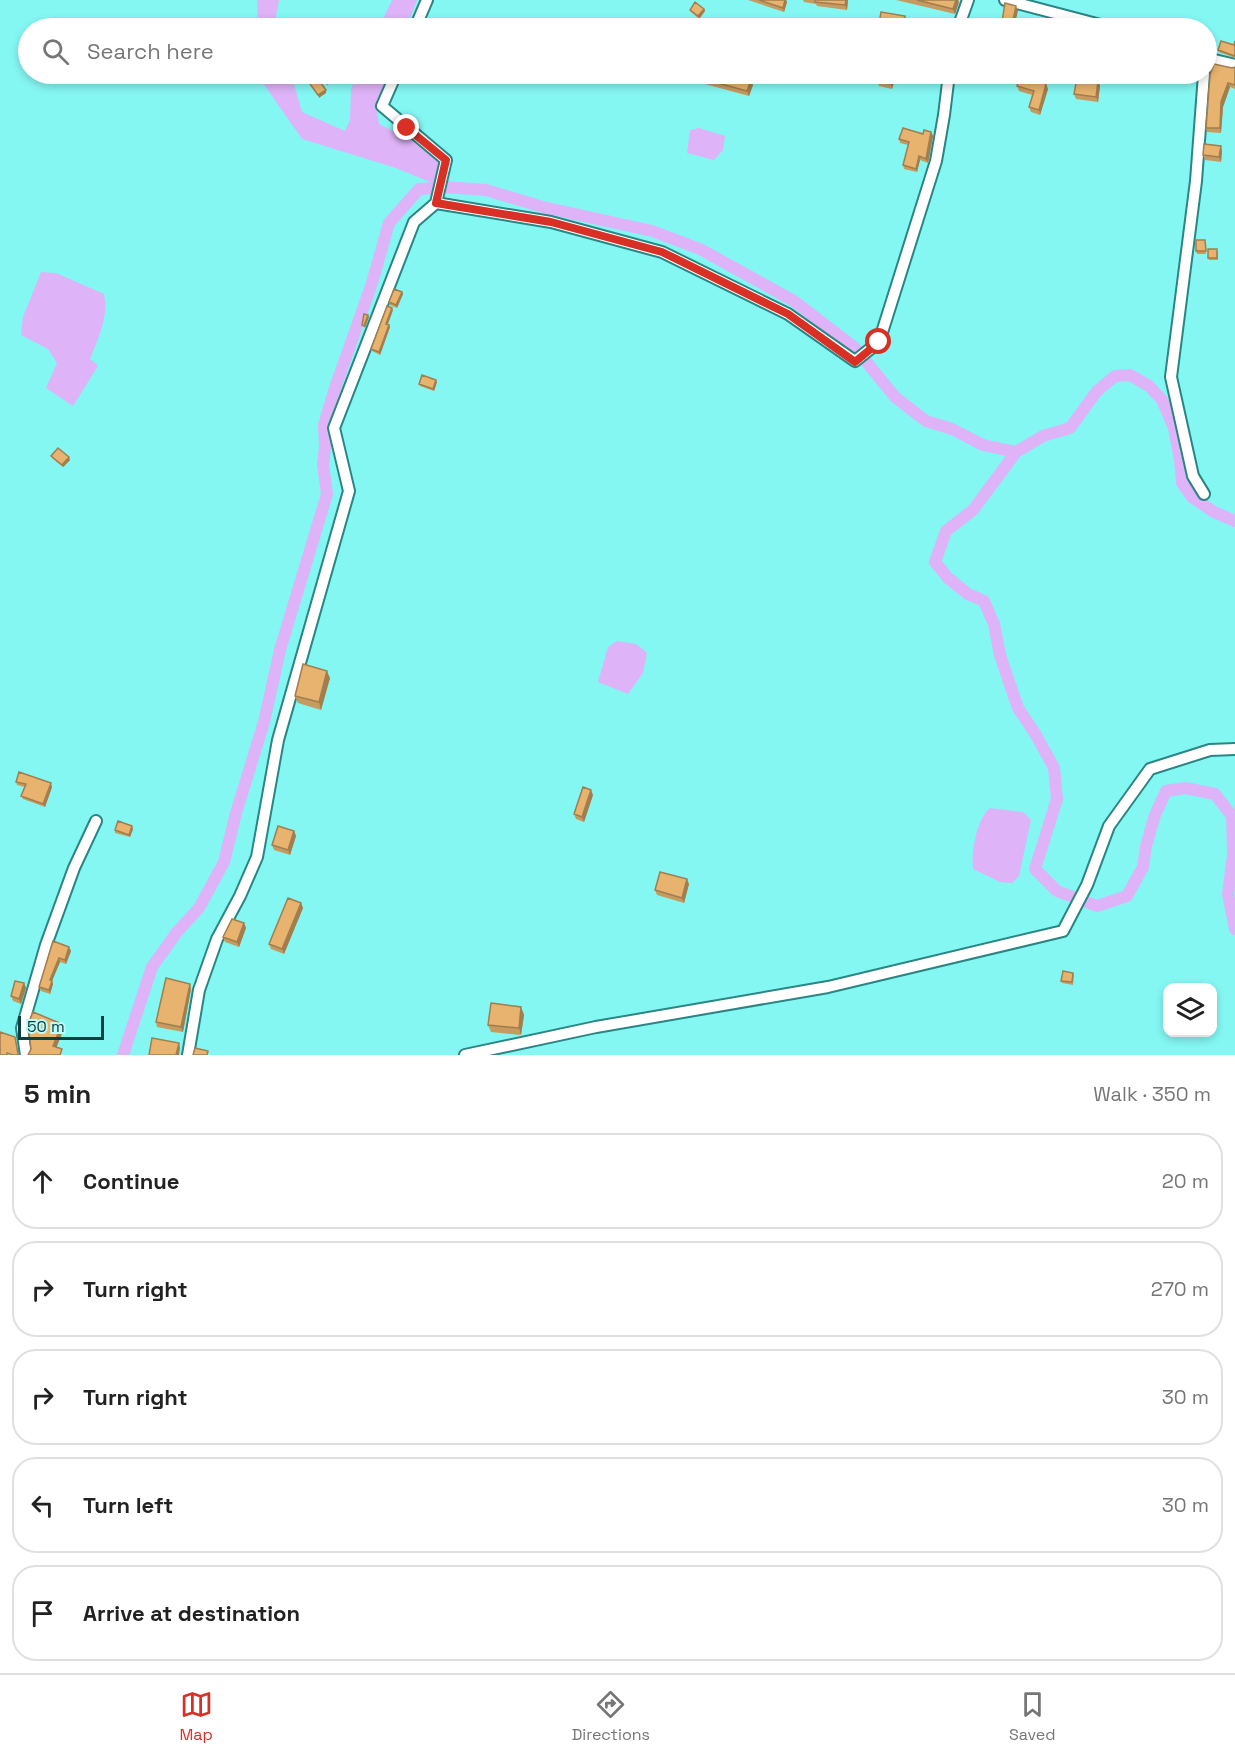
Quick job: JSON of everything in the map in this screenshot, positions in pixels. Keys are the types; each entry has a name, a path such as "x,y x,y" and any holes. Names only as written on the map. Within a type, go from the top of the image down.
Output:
{"street":[{"path":"419,18 427,0"},
{"path":"962,18 968,0"},
{"path":"1005,0 1074,18"},
{"path":"1217,61 1235,65"},
{"path":"188,1055 199,990 218,939 240,896 256,857 278,740 349,490 334,428 414,222 436,203 446,160 382,106 392,84"},
{"path":"436,203 551,222 662,252 788,314 855,362 879,342 936,161 948,84"},
{"path":"1203,84 1196,181 1171,377 1193,476 1204,494"},
{"path":"465,1055 596,1027 828,987 1063,931 1087,885 1109,826 1150,769 1210,750 1235,749"},
{"path":"26,1055 22,1029 46,945 74,868 96,821"}],"shaded area":[{"path":"257,0 279,0 276,18 258,18"},
{"path":"392,0 417,0 410,18 384,18"},
{"path":"264,84 294,84 302,112 345,131 350,120 351,89 353,84 384,84 376,106 379,124 419,144 439,161 435,184 396,168 302,139"},
{"path":"699,128 725,136 723,150 714,160 687,153 690,130"},
{"path":"41,272 56,273 104,294 104,319 90,359 98,366 73,406 46,388 57,363 48,349 21,335 23,317"},
{"path":"617,641 636,644 647,653 643,673 628,694 598,682 608,647"},
{"path":"990,808 1023,812 1031,820 1019,876 1012,883 1000,882 973,869 978,827"}],"building":[{"path":"759,0 785,0 783,8"},
{"path":"815,0 846,0 845,5 815,2"},
{"path":"917,0 956,0 953,9"},
{"path":"695,2 704,9 698,16 690,10"},
{"path":"1005,3 1016,6 1013,18 1003,18"},
{"path":"881,12 905,16 905,18 880,18"},
{"path":"1221,41 1234,45 1235,41 1235,56 1218,50"},
{"path":"1217,65 1235,67 1235,85 1228,83 1221,102 1220,128 1206,128 1209,84 1217,84"},
{"path":"310,84 322,84 326,90 318,95"},
{"path":"721,84 750,84 747,91"},
{"path":"1018,84 1046,84 1039,110 1029,107 1034,91 1017,86"},
{"path":"1076,84 1098,84 1096,97 1074,94"},
{"path":"903,128 923,134 924,130 931,132 926,159 919,156 916,169 903,165 909,142 899,139"},
{"path":"1204,144 1221,146 1219,157 1203,155"},
{"path":"1196,240 1205,240 1206,251 1196,251"},
{"path":"1208,249 1217,249 1217,258 1208,258"},
{"path":"394,289 402,292 396,305 389,302"},
{"path":"387,306 392,308 386,324 389,325 379,352 371,349"},
{"path":"364,314 368,315 364,326 362,325"},
{"path":"422,375 436,380 433,389 419,384"},
{"path":"58,448 69,457 62,465 51,456"},
{"path":"303,664 327,671 319,702 295,696"},
{"path":"19,772 51,783 43,804 21,796 26,784 16,782"},
{"path":"583,787 591,790 582,817 574,814"},
{"path":"118,821 132,826 129,835 115,830"},
{"path":"278,826 294,831 288,850 272,845"},
{"path":"660,872 687,879 682,898 655,890"},
{"path":"288,898 301,903 282,949 269,944"},
{"path":"232,919 244,923 237,942 223,937"},
{"path":"53,941 69,947 65,960 59,958 50,980 52,981 49,990 39,987"},
{"path":"1063,971 1073,973 1072,982 1061,981"},
{"path":"166,978 190,984 181,1027 156,1022"},
{"path":"15,981 24,983 19,999 11,996"},
{"path":"491,1003 521,1007 519,1028 488,1025"},
{"path":"33,1012 62,1024 53,1046 62,1049 60,1055 28,1055 31,1049 28,1024"},
{"path":"0,1032 15,1037 20,1055 7,1053 7,1055 0,1055"},
{"path":"152,1038 179,1043 176,1055 149,1055"},
{"path":"195,1048 208,1051 207,1055 193,1055"}],"waterway":[{"path":"123,1055 152,967 177,932 199,908 224,862 236,813 264,722 280,650 327,494 323,464 324,425 372,283 389,223 419,189 446,187 486,190 543,207 652,231 700,249 794,301 855,348 895,397 926,421 952,429 983,445 1016,452"},
{"path":"1235,521 1214,512 1192,497 1182,483 1174,428 1162,400 1149,386 1130,375 1115,376 1097,391 1070,428 1043,436 1016,452 973,510 946,531 935,562 948,578 968,594 984,601 994,624 1000,655 1018,708 1054,768 1057,799 1035,869 1057,891 1097,906 1127,896 1143,867 1155,815 1166,791 1185,788 1215,794 1232,816 1233,855 1228,894 1235,929"}],"route":[{"path":"407,128 446,160 436,203 551,222 662,252 788,314 855,362 879,342"}]}
